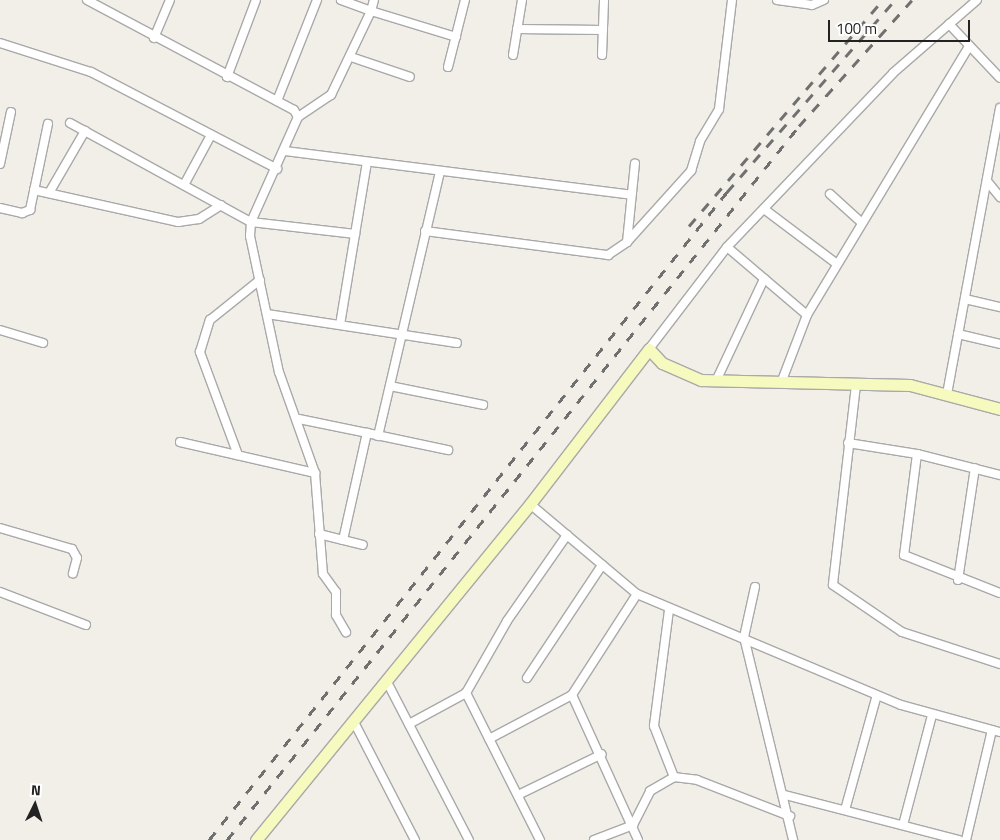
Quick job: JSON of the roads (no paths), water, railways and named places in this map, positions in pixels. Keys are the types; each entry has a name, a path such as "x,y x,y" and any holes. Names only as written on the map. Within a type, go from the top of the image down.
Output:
{"street":[{"path":"87,0 227,77 277,101 298,117"},
{"path":"154,38 170,0"},
{"path":"227,77 256,0"},
{"path":"277,101 317,0"},
{"path":"341,0 456,38"},
{"path":"346,632 336,615 336,592 323,574 315,473 299,419 279,372 260,280 251,222 277,169 298,117 331,95 351,57 374,0"},
{"path":"448,67 465,0"},
{"path":"513,55 522,0"},
{"path":"602,55 604,0"},
{"path":"425,231 602,256 627,242 691,171 700,141 719,109 732,0"},
{"path":"782,0 812,5 824,0"},
{"path":"256,840 387,682 530,504 726,247 893,73 978,0"},
{"path":"949,24 1000,78"},
{"path":"517,30 603,30"},
{"path":"0,42 92,72 277,169"},
{"path":"781,383 807,315 969,46"},
{"path":"351,57 410,77"},
{"path":"947,394 1000,108"},
{"path":"0,164 11,112"},
{"path":"70,123 251,222 355,234"},
{"path":"0,208 26,212 34,190 48,124"},
{"path":"49,193 85,131"},
{"path":"184,185 211,135"},
{"path":"285,151 632,195"},
{"path":"340,325 367,162"},
{"path":"627,242 635,163"},
{"path":"378,436 440,171"},
{"path":"986,181 1000,197"},
{"path":"34,190 178,222 199,219 221,205"},
{"path":"830,194 862,223"},
{"path":"764,208 837,264"},
{"path":"726,247 807,315"},
{"path":"716,381 764,279"},
{"path":"238,455 200,352 210,320 260,280"},
{"path":"965,298 1000,307"},
{"path":"267,314 458,343"},
{"path":"0,330 43,343"},
{"path":"958,334 1000,344"},
{"path":"649,349 680,374 716,381 856,386 910,385 1000,409"},
{"path":"390,386 483,405"},
{"path":"856,386 833,585 902,632 1000,664"},
{"path":"299,419 448,450"},
{"path":"343,540 366,434"},
{"path":"180,442 315,473"},
{"path":"848,443 917,454 1000,475"},
{"path":"917,454 902,552 907,558 958,580 1000,594"},
{"path":"958,580 975,468"},
{"path":"530,504 637,594 669,610 744,637 877,695 932,715 996,731 966,840"},
{"path":"0,528 72,549 77,558 73,574"},
{"path":"319,534 364,545"},
{"path":"409,724 466,694 507,621 567,535"},
{"path":"527,678 602,564"},
{"path":"754,587 744,637 785,795 793,840"},
{"path":"0,592 86,625"},
{"path":"489,739 572,695 637,594"},
{"path":"669,610 654,726 674,777"},
{"path":"387,682 469,840"},
{"path":"466,694 540,840"},
{"path":"572,695 602,754 638,840"},
{"path":"845,810 877,695"},
{"path":"903,825 932,715"},
{"path":"354,722 415,840"},
{"path":"518,796 602,754"},
{"path":"594,840 633,825 650,791 674,777 697,780 790,816"},
{"path":"785,795 959,840"}],"railway":[{"path":"689,226 883,0"},
{"path":"209,840 727,192 895,0"},
{"path":"227,840 799,126 912,0"}]}
